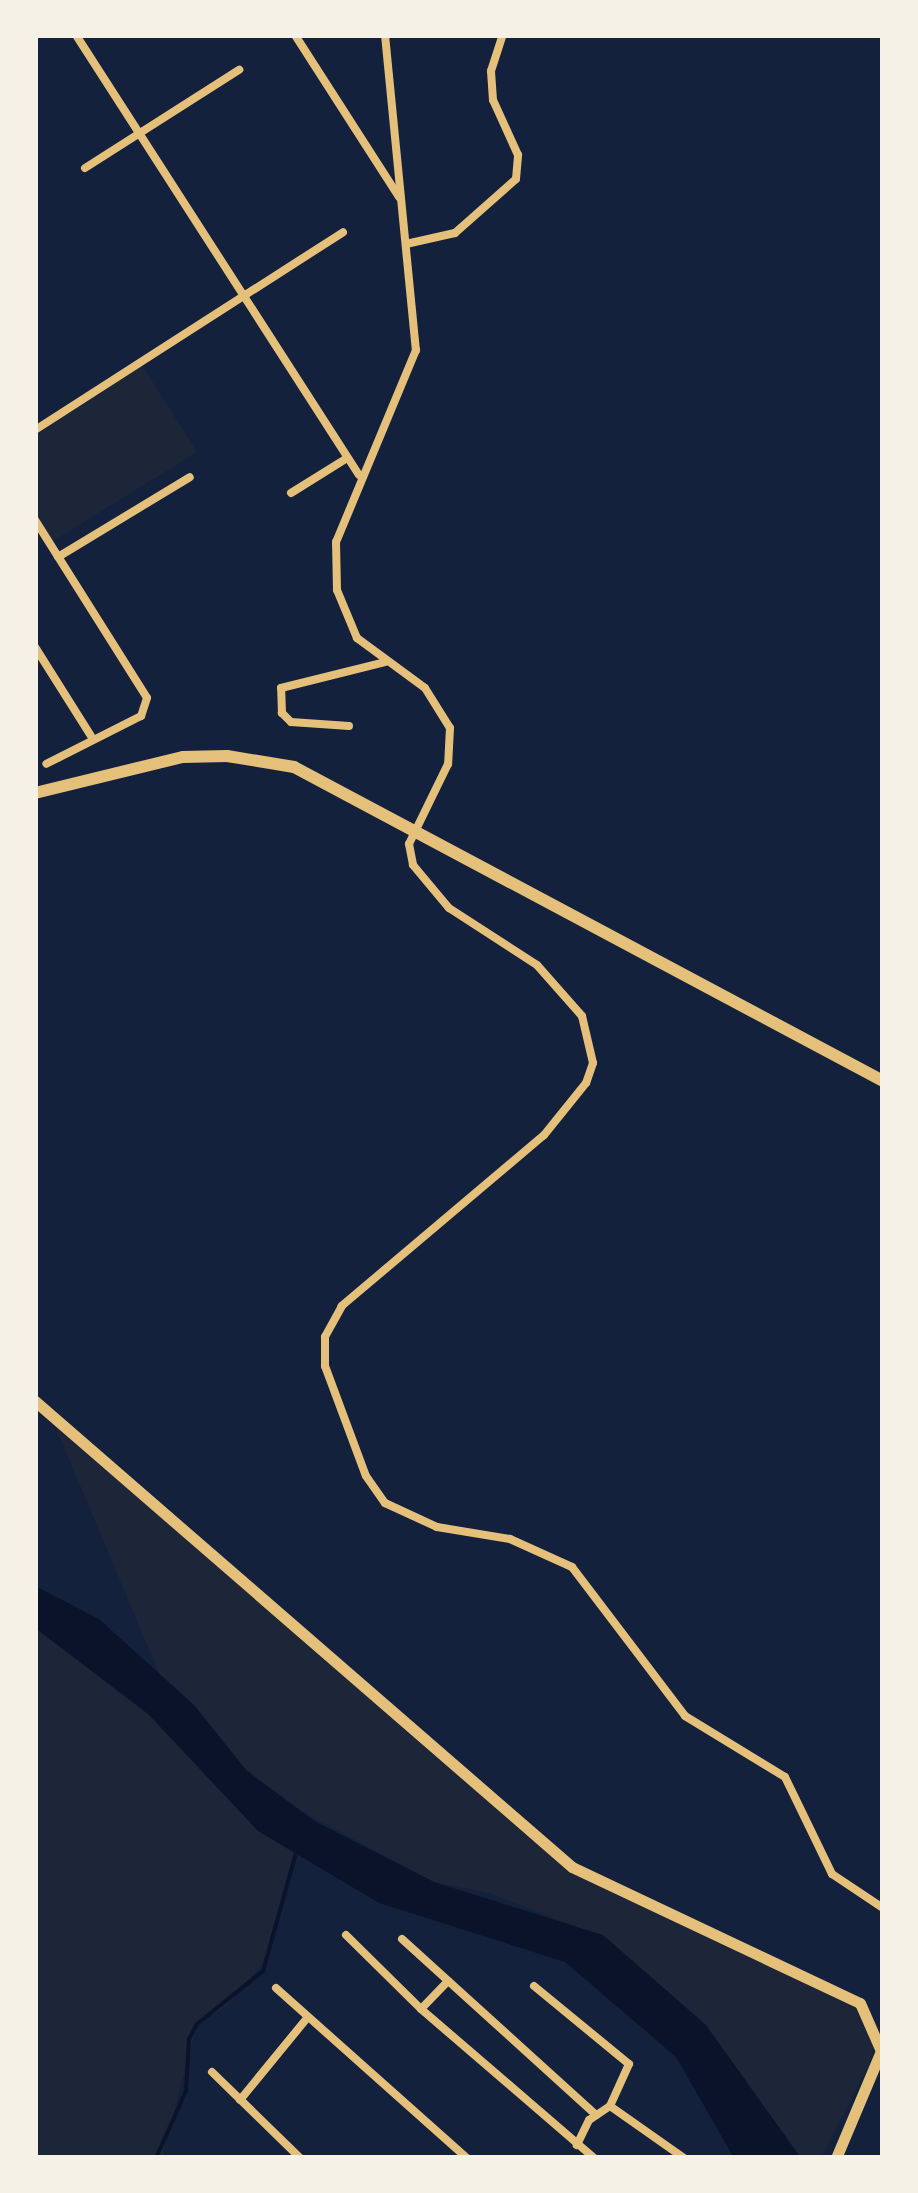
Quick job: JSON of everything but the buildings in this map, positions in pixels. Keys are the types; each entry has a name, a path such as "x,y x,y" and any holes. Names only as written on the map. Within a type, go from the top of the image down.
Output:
{"highway":[{"path":"35,793 183,757 227,756 294,767 883,1081"}],"main road":[{"path":"35,1401 572,1867 860,2002 881,2051 874,2079 836,2158"}],"street":[{"path":"76,35 359,475"},
{"path":"295,35 402,201"},
{"path":"384,35 416,350 359,475 333,566 357,638 438,702 450,728 448,764 409,844 413,864 449,908 537,966 582,1016 593,1063 586,1083 544,1134 332,1318 325,1366 366,1476 385,1503 404,1516 510,1539 572,1567 686,1716 785,1777 832,1874 883,1908"},
{"path":"406,244 455,233 516,179 518,155 493,100 491,71 503,35"},
{"path":"85,168 240,70"},
{"path":"35,430 343,232"},
{"path":"291,494 347,458"},
{"path":"58,557 190,477"},
{"path":"35,520 147,698 141,716 98,741 91,736 35,647"},
{"path":"349,726 291,722 282,713 281,688 385,662"},
{"path":"46,764 91,736"},
{"path":"346,1935 421,2009 594,2158"},
{"path":"402,1939 596,2115"},
{"path":"421,2009 448,1981"},
{"path":"534,1986 629,2064 610,2106 596,2115 577,2145"},
{"path":"276,1988 467,2158"},
{"path":"240,2100 308,2016"},
{"path":"212,2072 300,2158"},
{"path":"610,2106 684,2158"}],"shaded area":[{"path":"140,362 197,452 50,543 35,520 35,430"},
{"path":"56,1428 572,1867 847,1991 877,2031 871,2060 821,2158 784,2158 587,1931 490,1893 434,1882 292,1806 198,1731 302,1836 267,1958 228,2005 197,2024 162,2158 35,2158 35,1617 180,1723"},
{"path":"35,1586 99,1619 194,1705 247,1771 316,1822 434,1882 603,1935 706,2025 801,2158 734,2158 676,2057 565,1962 379,1903 258,1831 148,1714 35,1628"}],"waterway":[{"path":"156,2158 186,2091 189,2039 197,2024 263,1971 297,1849"}]}
